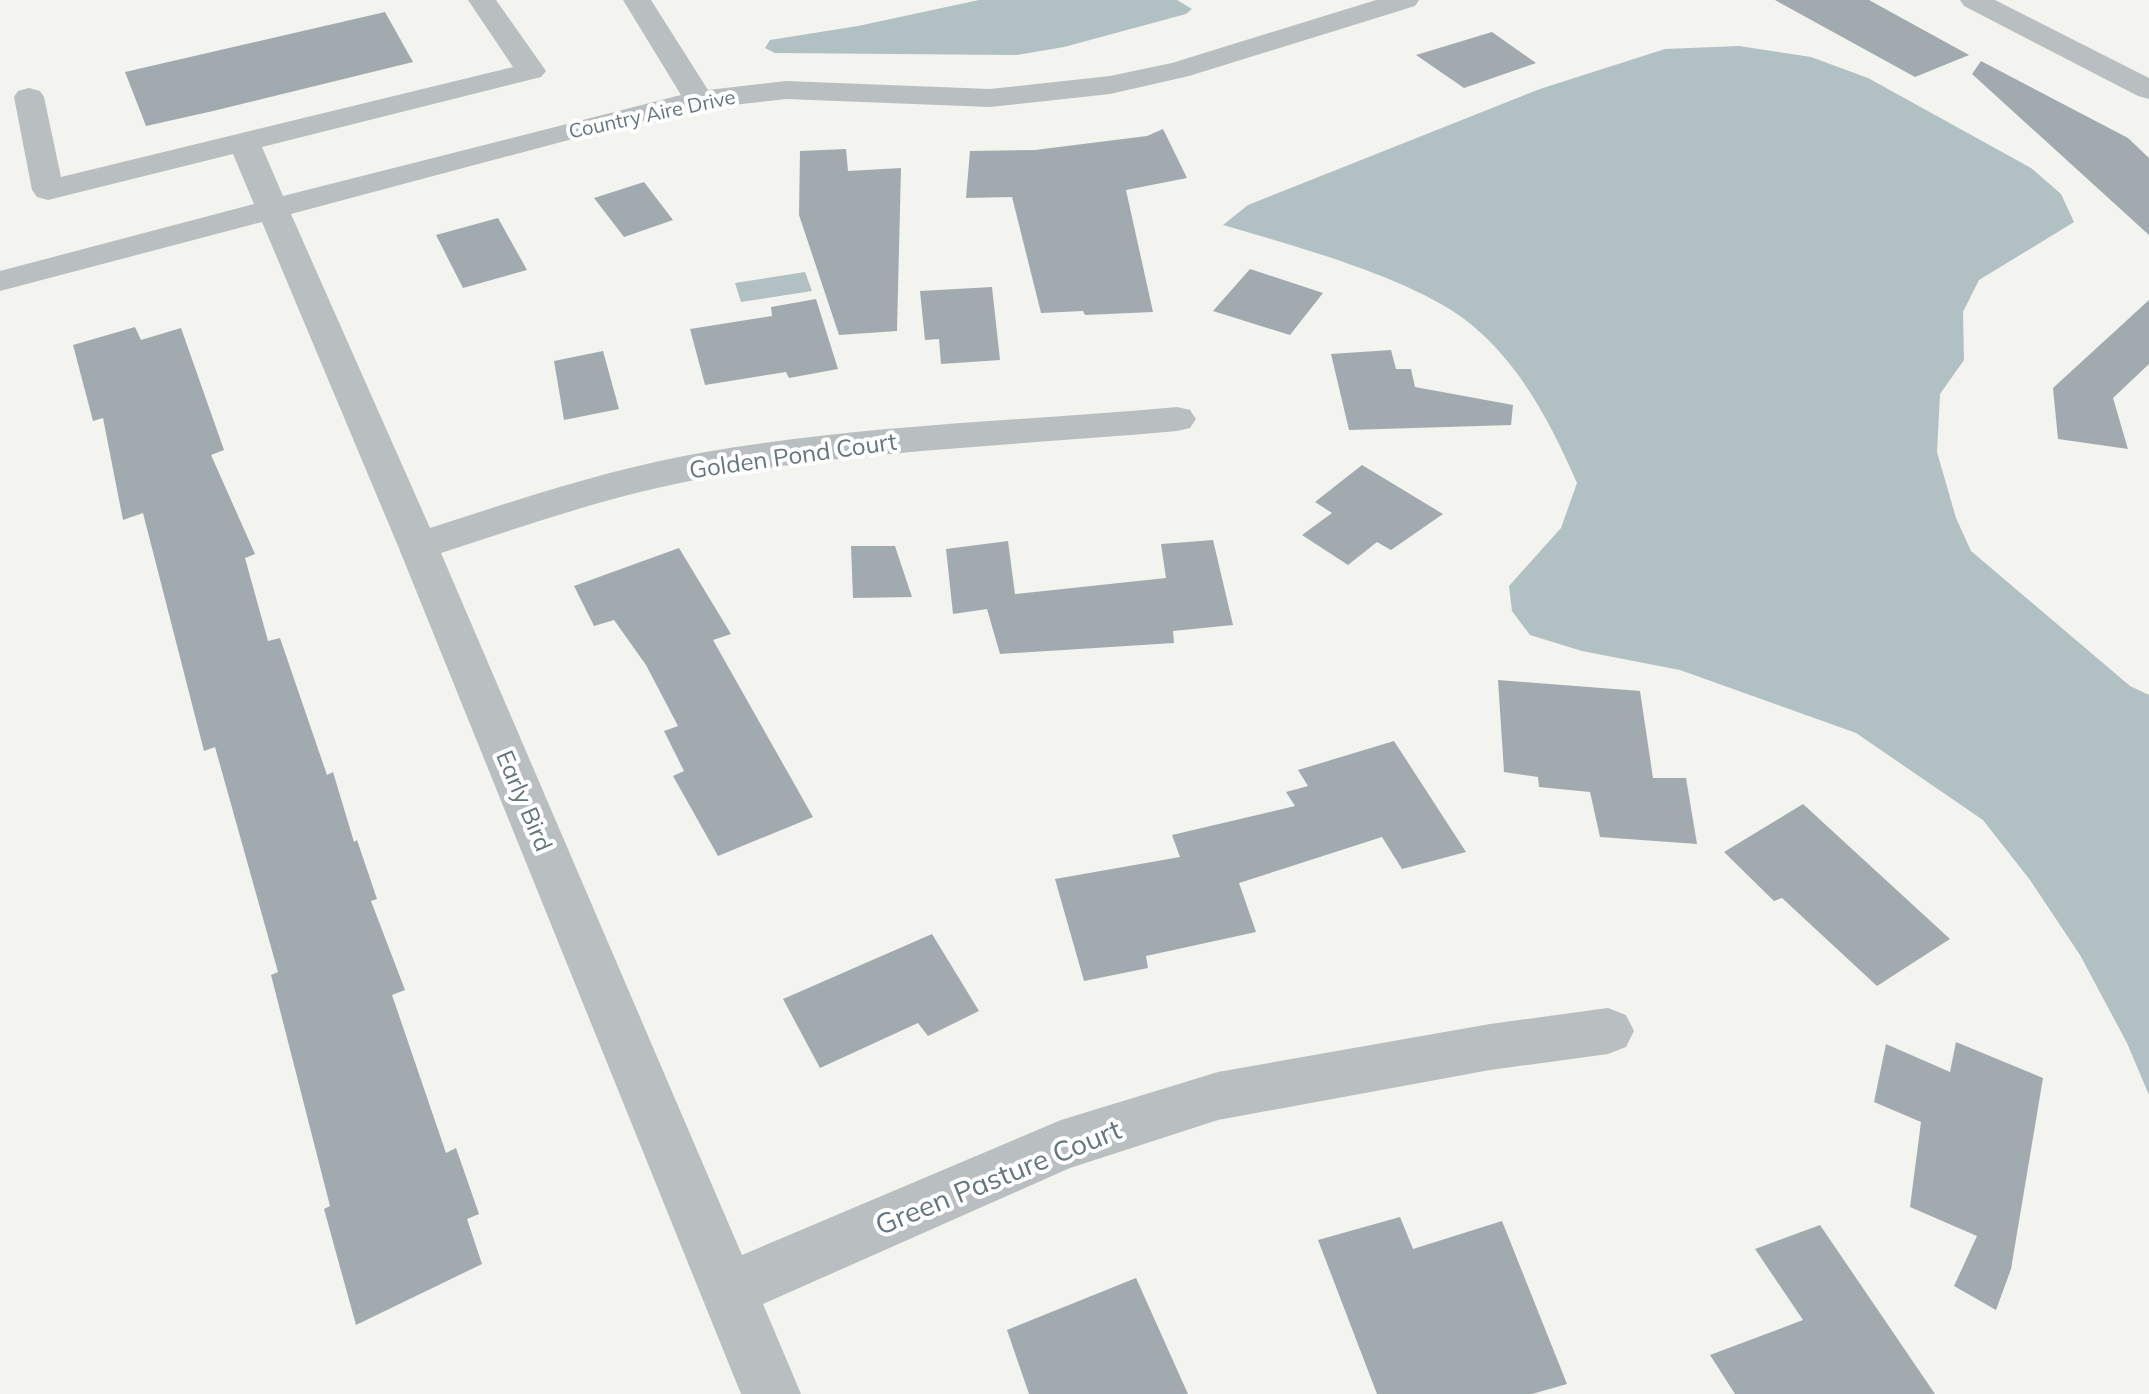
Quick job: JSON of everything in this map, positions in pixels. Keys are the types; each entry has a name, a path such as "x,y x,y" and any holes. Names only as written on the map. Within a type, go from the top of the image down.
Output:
{"street":[{"path":"29,97 48,190 531,71 482,0"},
{"path":"637,0 699,100"},
{"name":"Country Aire Drive","path":"0,281 617,118 699,100 786,90 990,98 1110,85 1179,70 1405,0"},
{"path":"1974,0 2149,90"},
{"name":"Early Bird","path":"244,142 418,546 771,1394"},
{"name":"Golden Pond Court","path":"418,546 570,497 708,464 836,446 1177,419"},
{"name":"Green Pasture Court","path":"727,1291 1061,1145 1218,1096 1490,1047 1608,1031"}],"shaded area":[{"path":"979,0 1177,0 1192,9 1186,14 1064,47 1017,55 775,53 765,48 770,40 858,26"},
{"path":"1739,46 1811,57 1868,78 2031,168 2061,194 2074,222 1979,280 1963,312 1964,360 1940,394 1937,452 1956,518 1971,551 2130,686 2149,695 2149,1095 2127,1043 2080,955 2030,880 1983,820 1856,733 1680,670 1582,651 1530,635 1512,611 1509,586 1561,528 1577,483 1534,398 1491,342 1449,309 1421,293 1354,266 1223,225 1248,205 1540,89 1665,49"},
{"path":"805,272 812,291 741,302 735,283"}],"building":[{"path":"1775,0 1869,0 1969,55 1915,77"},
{"path":"385,12 413,62 213,111 146,126 125,72"},
{"path":"1492,32 1536,63 1464,88 1416,55"},
{"path":"1981,61 2128,138 2149,158 2149,235 1972,74"},
{"path":"1163,129 1187,178 1126,190 1153,312 1041,313 1012,197 966,198 970,151 1035,150 1147,136"},
{"path":"846,149 848,171 901,168 897,331 839,335 799,215 800,151"},
{"path":"644,182 673,220 624,237 594,198"},
{"path":"498,218 527,270 463,288 436,235"},
{"path":"1250,269 1323,293 1290,335 1213,311"},
{"path":"992,287 1000,360 941,364 939,339 925,340 920,291"},
{"path":"816,299 838,369 789,378 786,372 705,385 690,329 772,316 771,307"},
{"path":"2149,300 2149,364 2113,398 2128,449 2058,439 2053,388"},
{"path":"135,327 141,340 181,328 224,450 211,455 255,554 245,558 268,641 280,638 327,775 333,772 354,842 357,840 377,899 371,901 405,990 392,995 446,1153 456,1148 479,1214 467,1219 482,1264 356,1325 324,1209 330,1206 271,975 278,972 215,747 204,751 143,513 123,520 103,418 93,421 73,345"},
{"path":"1391,350 1396,369 1411,369 1415,387 1513,405 1511,425 1349,430 1331,354"},
{"path":"603,351 619,409 564,420 554,361"},
{"path":"1362,465 1443,514 1391,550 1377,542 1348,565 1302,535 1332,513 1315,502"},
{"path":"1213,540 1233,625 1173,631 1174,643 1000,654 987,609 953,614 946,549 1008,541 1015,594 1166,578 1161,544"},
{"path":"851,546 895,546 912,597 853,598"},
{"path":"679,548 731,634 713,640 813,817 718,856 673,776 684,771 664,731 678,726 646,665 614,620 594,626 574,586"},
{"path":"1498,680 1640,691 1653,778 1686,778 1697,844 1600,837 1590,792 1539,787 1538,777 1504,772"},
{"path":"1394,741 1466,852 1402,869 1382,837 1239,883 1256,932 1146,956 1148,968 1084,981 1055,879 1180,857 1172,835 1295,806 1286,792 1308,786 1298,770"},
{"path":"1803,804 1950,939 1877,986 1782,898 1774,901 1724,852"},
{"path":"932,934 979,1011 928,1036 918,1023 820,1068 783,999"},
{"path":"1956,1042 2043,1078 2011,1269 1996,1310 1954,1286 1977,1236 1910,1207 1921,1122 1874,1102 1886,1044 1950,1072"},
{"path":"1400,1217 1413,1249 1502,1221 1567,1384 1532,1394 1377,1394 1318,1240"},
{"path":"1820,1225 1935,1394 1735,1394 1710,1355 1803,1320 1755,1249"},
{"path":"1136,1278 1188,1394 1029,1394 1007,1330"}]}
